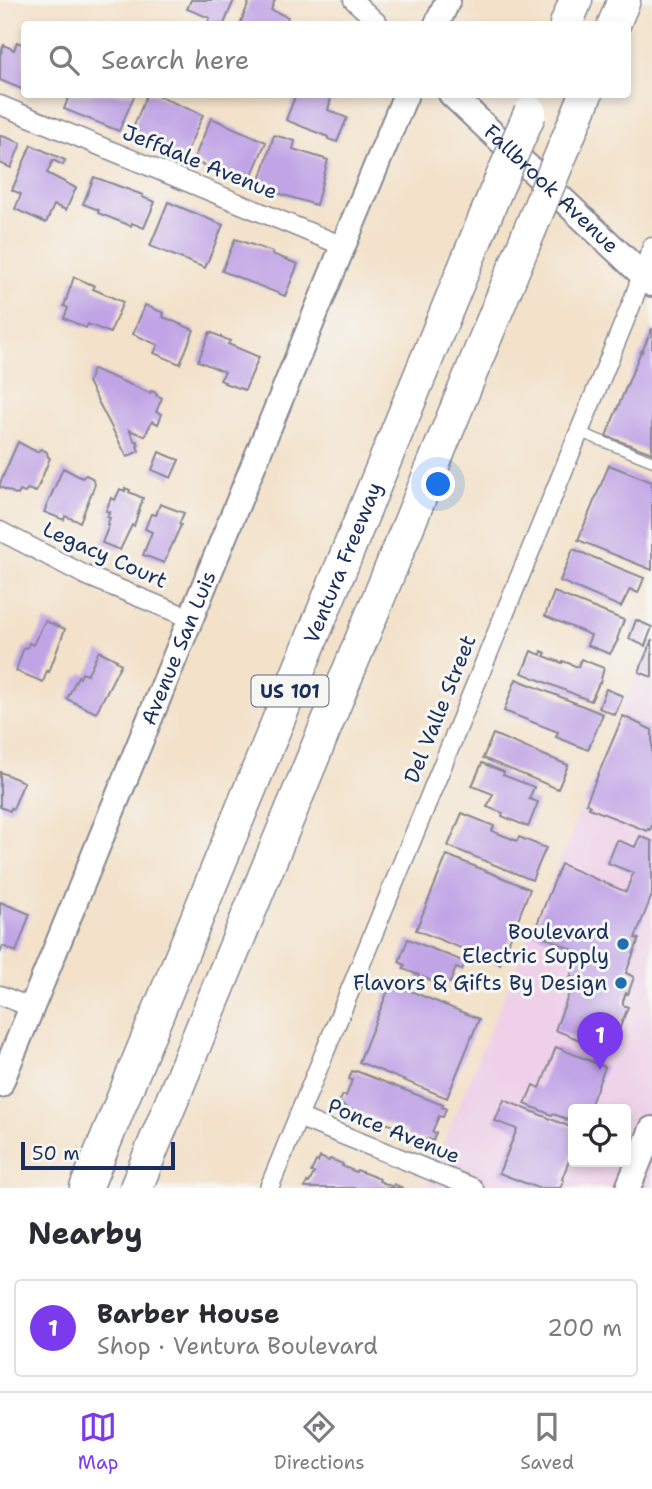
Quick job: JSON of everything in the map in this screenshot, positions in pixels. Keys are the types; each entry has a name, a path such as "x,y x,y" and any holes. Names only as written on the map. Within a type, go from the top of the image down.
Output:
{"highway":[{"path":"567,21 576,0"},
{"path":"615,21 624,0"},
{"name":"US 101","path":"136,1188 584,98"},
{"name":"Ventura Freeway","path":"86,1188 534,104"}],"street":[{"path":"353,0 376,21"},
{"path":"438,21 448,0"},
{"name":"Avenue San Luis","path":"0,1085 404,98"},
{"name":"Fallbrook Avenue","path":"456,98 647,279"},
{"name":"Jeffdale Avenue","path":"0,105 343,246"},
{"name":"Del Valle Street","path":"269,1188 579,432 647,279 652,247"},
{"name":"Legacy Court","path":"0,531 85,575 192,619"},
{"path":"0,995 32,1008"},
{"name":"Ponce Avenue","path":"298,1117 474,1188"},
{"path":"628,1188 652,1129"}],"lane":[{"path":"579,432 652,461"}],"shaded area":[{"path":"652,635 652,1188 425,1188"}],"building":[{"path":"191,0 234,0 225,21 208,21 210,18 187,9"},
{"path":"250,0 275,0 271,10 288,17 286,21 241,21"},
{"path":"17,42 21,44 21,89 0,80 0,55 4,45 14,50"},
{"path":"68,98 133,98 119,131 64,109"},
{"path":"145,98 163,98 203,115 184,158 130,135"},
{"path":"294,98 331,98 328,110 347,118 337,142 286,120"},
{"path":"211,118 266,142 248,184 193,161"},
{"path":"0,135 21,143 11,168 0,163"},
{"path":"274,135 295,141 293,149 328,160 316,205 258,187"},
{"path":"31,145 65,160 63,165 53,160 47,173 76,188 66,210 54,205 46,223 15,209 21,194 12,190"},
{"path":"94,177 155,202 144,228 132,223 131,226 83,204"},
{"path":"168,202 223,225 205,268 150,246"},
{"path":"235,239 298,264 285,296 222,271"},
{"path":"74,277 123,302 110,333 88,324 86,328 64,318 68,308 64,306"},
{"path":"145,305 164,313 163,317 194,330 180,364 154,353 158,345 133,334"},
{"path":"652,328 652,453 606,436"},
{"path":"210,332 230,341 228,344 259,357 245,390 224,383 220,380 225,372 198,361"},
{"path":"93,369 150,393 157,393 156,395 162,398 156,412 162,414 158,424 152,421 145,436 129,430 139,445 139,451 127,457 88,382"},
{"path":"18,442 37,452 41,449 47,452 50,458 36,492 27,489 25,493 20,491 18,495 0,487"},
{"path":"159,452 179,460 171,478 152,470"},
{"path":"609,465 652,482 652,570 578,540"},
{"path":"63,468 82,478 86,475 92,478 95,484 80,522 65,516 64,520 44,512"},
{"path":"125,488 143,498 134,526 132,525 120,550 102,543 109,525 107,524 110,518 107,517 110,512 106,511 111,498 115,500 120,489 125,491"},
{"path":"160,504 184,513 164,563 143,555 152,532 145,529 151,514 156,515"},
{"path":"573,549 644,578 638,593 630,589 621,607 560,581"},
{"path":"554,592 624,620 610,654 587,645 591,635 545,616"},
{"path":"636,620 652,627 645,646 629,639"},
{"path":"45,621 65,629 43,682 16,671 24,647 27,648 29,643 33,645"},
{"path":"652,639 652,677 639,672"},
{"path":"99,651 121,664 96,713 67,699 78,676 80,678 82,673 87,675"},
{"path":"531,651 541,655 542,651 546,653 544,656 578,667 581,659 604,668 591,701 522,673"},
{"path":"516,679 603,714 588,750 556,737 558,732 504,711"},
{"path":"606,689 623,696 615,715 599,708"},
{"path":"623,716 652,730 652,825 647,831 589,808 586,803"},
{"path":"493,734 568,765 558,789 483,758"},
{"path":"482,763 534,787 529,799 538,802 528,827 487,807 493,794 472,786"},
{"path":"0,772 24,782 10,811 0,807"},
{"path":"462,813 494,826 492,831 517,841 519,837 546,848 532,880 448,846"},
{"path":"640,836 652,841 652,895 635,938 639,939 626,973 634,977 623,1001 623,1005 628,1007 610,1052 555,1030 575,978 570,977 580,953 534,932 561,864 626,892 633,873 608,863 617,840 635,847"},
{"path":"447,855 530,889 500,964 416,930"},
{"path":"0,902 30,914 16,952 3,946 0,954"},
{"path":"408,939 465,962 462,970 456,968 450,983 442,980 440,984 423,977 422,980 418,978 419,975 403,969 405,965 399,962"},
{"path":"391,983 479,1019 447,1098 359,1062"},
{"path":"556,1047 605,1067 591,1104 568,1104 568,1121 525,1104 533,1085 540,1088"},
{"path":"352,1071 443,1105 446,1109 443,1117 439,1116 432,1132 436,1133 433,1141 407,1135 408,1132 341,1105 339,1102 343,1095 346,1096 352,1080 349,1079"},
{"path":"504,1100 568,1126 568,1163 560,1188 538,1188 499,1173 517,1129 495,1121"},
{"path":"320,1157 380,1179 379,1181 393,1187 394,1184 403,1188 305,1188"}],"place":[{"name":"Boulevard Electric Supply","path":"623,944"},
{"name":"Flavors & Gifts By Design","path":"621,983"},
{"name":"Barber House","path":"600,1070"}]}
